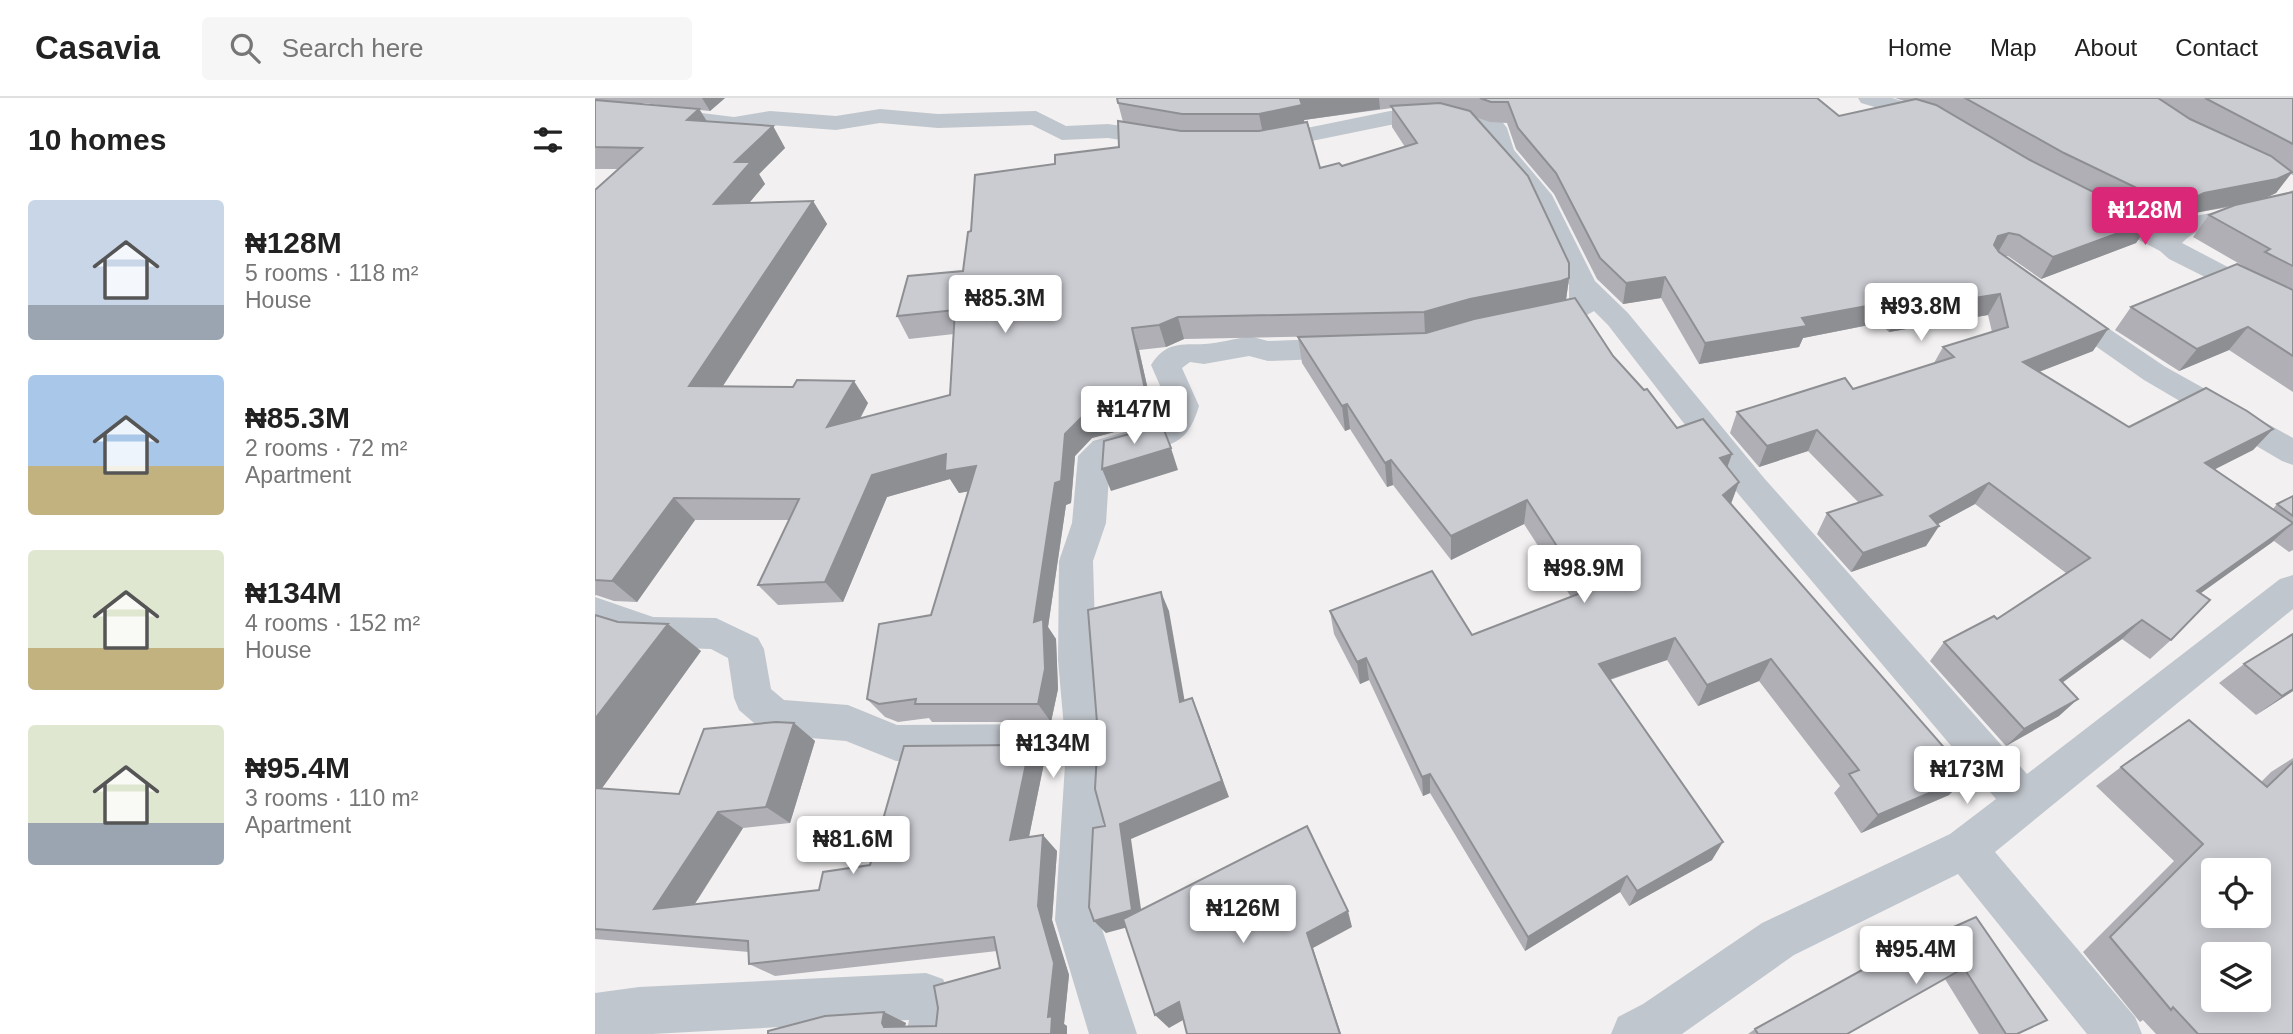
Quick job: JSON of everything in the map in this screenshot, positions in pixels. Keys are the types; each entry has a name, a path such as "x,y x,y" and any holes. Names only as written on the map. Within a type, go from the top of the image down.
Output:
{"street":[{"path":"1472,98 1496,128 1503,152"},
{"path":"1869,98 1936,118 1958,132"},
{"path":"595,113 645,113 734,124 771,118 836,122 880,116 938,121 1036,118 1062,133 1108,131 1186,144"},
{"path":"1237,144 1263,144 1390,118 1441,115 1479,126 1540,195 1583,285 1618,318 1752,487 2023,800"},
{"path":"2169,245 2170,237 2199,222 2269,209 2288,190"},
{"path":"2083,201 2293,312"},
{"path":"1503,326 1566,314 1583,306 1583,285"},
{"path":"2043,296 2154,373 2293,453"},
{"path":"1113,1034 1077,920 1086,752 1077,660 1076,561 1089,523 1094,456 1104,449 1172,432 1178,425 1184,406 1166,365 1184,352 1204,354 1249,346 1268,351 1376,347"},
{"path":"1635,1034 1660,1021 1778,939 1965,849 2023,800 2291,592"},
{"path":"595,612 653,632 716,634 745,649 753,698 775,717 848,723 896,743 1048,742 1086,752"},
{"path":"1965,849 2118,1034"},
{"path":"595,1017 639,1011 796,1017 926,996 934,1014 930,1034"}],"building":[{"path":"1117,98 1310,98 1300,99 1302,105 1259,114 1182,114 1118,103"},
{"path":"1480,98 1817,98 1839,116 1916,99 1936,105 2030,160 2151,221 2053,257 2019,235 2009,233 1998,236 1994,245 1999,252 2108,329 2023,362 2129,427 2206,388 2247,411 2273,429 2205,463 2293,523 2197,591 2210,600 2171,640 2142,620 2060,680 2078,699 2024,729 1944,642 1994,616 1997,619 2090,558 1989,483 1930,516 1939,526 1863,553 1827,513 1882,495 1817,430 1767,446 1737,412 1845,378 1853,389 1954,357 1943,347 2008,327 2000,294 1899,310 1888,302 1802,318 1807,326 1705,343 1665,277 1626,283 1600,258 1556,173 1518,128 1508,102 1491,102"},
{"path":"1965,98 2158,98 2190,119 2271,156 2292,172 2277,179 2204,193 2176,207 2064,153"},
{"path":"2205,98 2293,98 2293,144"},
{"path":"595,100 699,109 687,120 773,126 735,162 751,162 714,204 813,201 689,386 793,387 797,380 854,381 827,427 950,395 955,310 897,316 908,276 963,271 968,232 971,231 975,175 1055,164 1055,155 1119,147 1118,121 1181,131 1259,131 1307,122 1320,168 1339,163 1342,166 1417,143 1391,106 1440,103 1470,111 1528,176 1569,263 1569,278 1470,299 1424,312 1178,317 1159,325 1132,328 1147,399 1083,416 1065,434 1061,481 1055,483 1034,622 1043,619 1045,669 1038,704 915,704 916,699 879,704 867,699 879,624 931,615 976,466 945,471 946,454 872,475 825,582 758,585 799,499 674,498 612,581 595,580 595,190 642,148 595,147"},
{"path":"2293,192 2293,266 2265,252 2270,249 2209,215 2235,205"},
{"path":"2237,264 2293,290 2293,356 2248,327 2197,349 2131,307"},
{"path":"1575,298 1613,356 1644,390 1647,389 1677,428 1703,419 1732,454 1720,458 1739,482 1723,495 1969,776 1878,815 1849,774 1859,770 1771,659 1707,685 1675,638 1599,664 1723,842 1637,891 1627,876 1528,937 1430,774 1422,777 1366,658 1357,662 1330,611 1432,571 1472,635 1586,591 1527,500 1451,536 1391,460 1385,463 1347,404 1342,406 1298,337 1426,333 1474,319"},
{"path":"1162,425 1171,448 1102,469 1104,441"},
{"path":"2293,496 2293,516 2277,504"},
{"path":"1161,592 1180,702 1192,698 1222,781 1120,824 1132,910 1094,921 1089,907 1093,828 1105,826 1095,789 1098,735 1088,610"},
{"path":"595,615 618,622 668,624 595,719"},
{"path":"2293,634 2293,689 2282,696 2244,664"},
{"path":"2189,720 2267,787 2293,762 2293,1034 2198,1034 2173,1007 2171,1010 2110,937 2203,844 2121,767"},
{"path":"776,722 794,723 766,807 718,812 654,909 819,890 823,872 870,865 904,746 1030,745 1010,840 1043,835 1038,906 1054,963 1048,1017 1052,1016 1051,1034 768,1034 768,1031 825,1016 884,1012 884,1027 936,1026 938,1008 934,986 1000,968 994,937 749,964 748,941 595,929 595,788 679,794 704,729"},
{"path":"1307,826 1348,911 1307,933 1340,1034 1187,1034 1179,1002 1155,1015 1123,919"},
{"path":"1976,917 2047,1020 2017,1034 2006,1034 1964,968 1847,1034 1758,1034 1755,1029 1882,959"}]}
